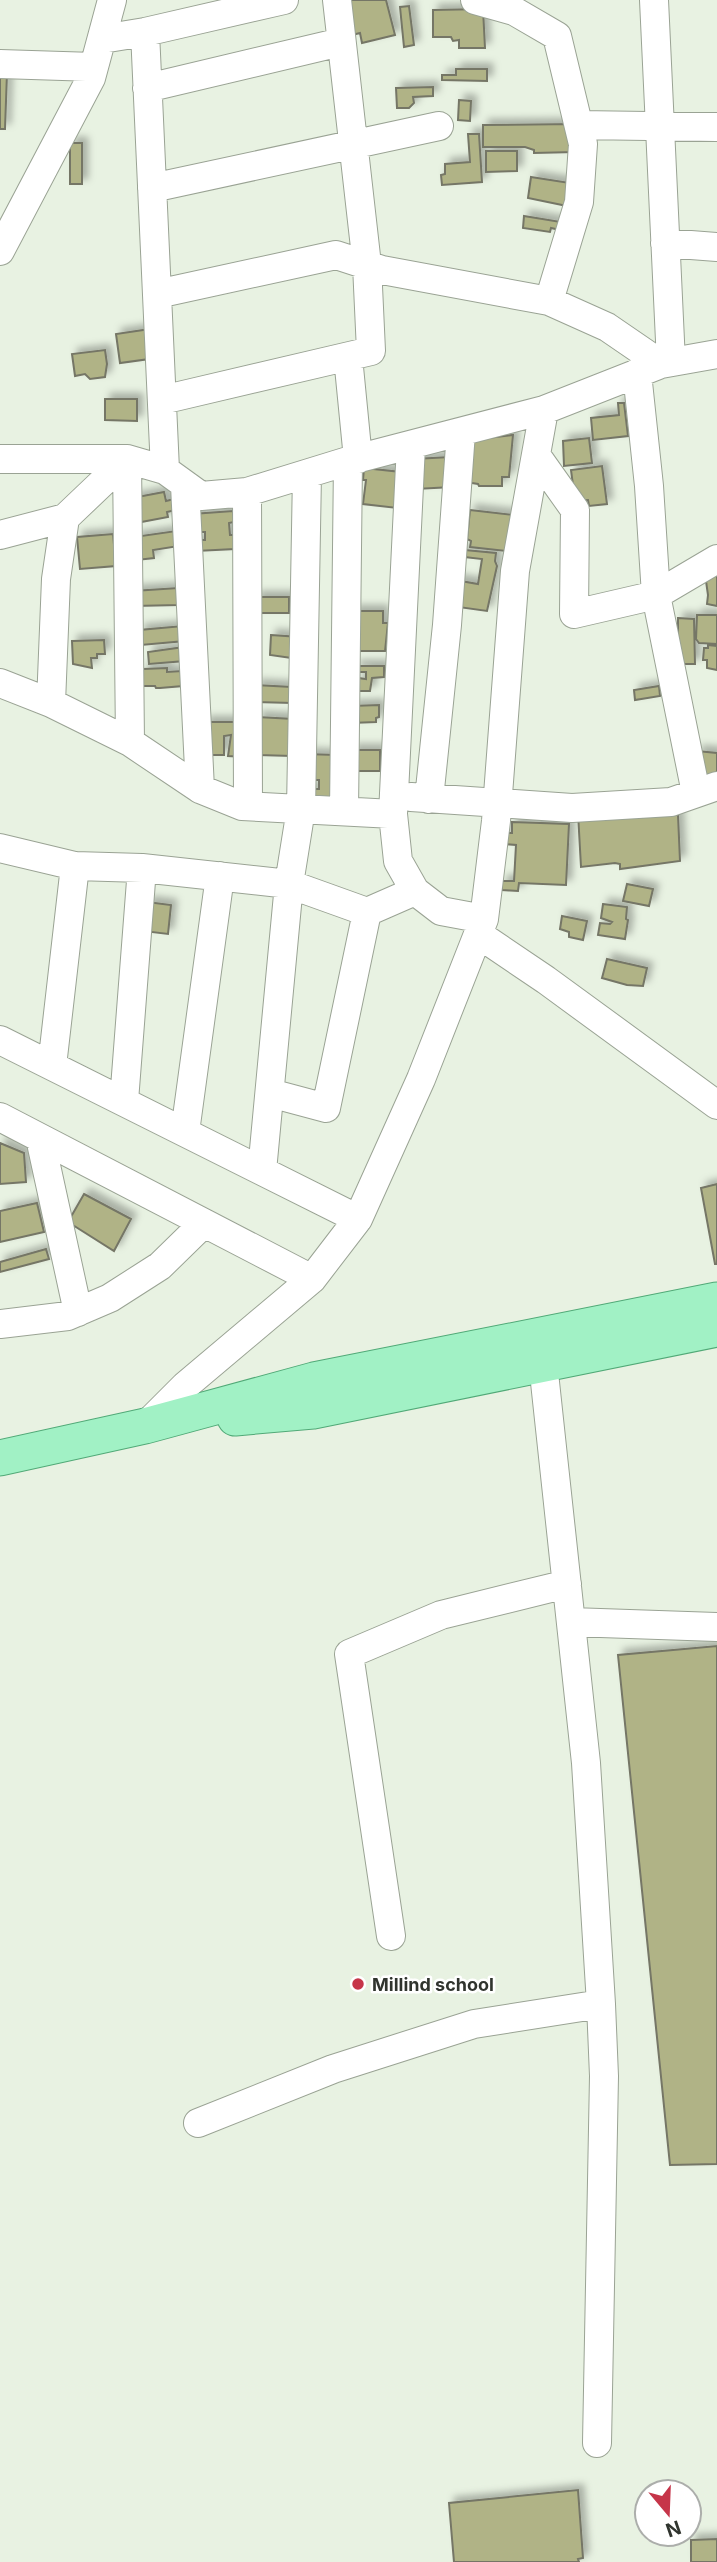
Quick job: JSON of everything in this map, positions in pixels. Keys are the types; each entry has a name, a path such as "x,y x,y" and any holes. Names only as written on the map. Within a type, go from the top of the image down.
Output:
{"main road":[{"path":"542,1350 717,1300"},
{"path":"5,1456 145,1426 314,1380 717,1329"}],"street":[{"path":"0,251 91,78 112,0"},
{"path":"102,39 145,32 284,0"},
{"path":"162,400 371,351 367,265 337,0"},
{"path":"475,0 514,11 557,36 579,125 583,144 579,202 549,301"},
{"path":"0,683 51,703 130,742 200,789 248,806 344,811 429,799 572,808 671,802 707,789 656,595 649,486 666,243 654,0"},
{"path":"145,32 162,400 175,477 200,789"},
{"path":"147,88 341,42"},
{"path":"0,64 94,67"},
{"path":"579,125 717,127"},
{"path":"152,188 439,126"},
{"path":"666,243 717,247"},
{"path":"157,294 335,255 367,265 549,301 607,327 657,366"},
{"path":"0,459 127,459 175,477 201,495 247,492 353,460 544,410 657,366 717,354"},
{"path":"344,811 353,460 348,357"},
{"path":"145,1426 185,1386 312,1279 358,1219 421,1079 481,927 498,803 515,571 544,410"},
{"path":"429,799 447,625 461,432"},
{"path":"411,445 393,805 398,861 415,891 441,911 481,927 717,1105"},
{"path":"536,455 575,510 574,614 656,595 717,558"},
{"path":"0,535 65,518 127,459"},
{"path":"127,459 130,742"},
{"path":"262,1171 289,884 301,809 307,474"},
{"path":"247,492 248,806"},
{"path":"51,703 56,579 65,518"},
{"path":"0,848 75,866 142,868 289,884 367,912 415,891"},
{"path":"52,1066 75,866"},
{"path":"124,1101 142,868"},
{"path":"185,1132 220,876"},
{"path":"270,1093 326,1108 367,912"},
{"path":"0,1040 358,1219"},
{"path":"0,1117 312,1279"},
{"path":"40,1138 78,1312"},
{"path":"0,1324 68,1316 110,1297 160,1266 204,1223"},
{"path":"542,1350 586,1763 601,2004 604,2076 597,2443"},
{"path":"391,1936 349,1654 441,1615 567,1584"},
{"path":"571,1622 717,1627"},
{"path":"198,2123 332,2069 474,2024 601,2004"}],"building":[{"path":"349,0 386,0 395,35 362,43 360,33 352,35"},
{"path":"409,6 414,45 404,47 400,7"},
{"path":"483,9 485,48 459,48 459,40 433,37 433,10"},
{"path":"456,69 487,69 487,81 442,80 442,75 456,75"},
{"path":"0,72 7,73 5,129 0,129"},
{"path":"433,87 433,96 413,97 414,103 409,108 397,108 396,88"},
{"path":"459,100 471,101 470,121 458,120"},
{"path":"575,124 575,152 534,153 534,150 525,147 483,147 483,125"},
{"path":"468,134 479,134 482,182 442,185 441,175 445,174 445,164 470,162"},
{"path":"70,143 82,143 82,184 70,184"},
{"path":"486,151 517,151 517,171 486,172"},
{"path":"531,177 570,183 567,206 528,198"},
{"path":"524,216 561,222 560,230 551,228 550,232 523,228"},
{"path":"150,329 149,359 120,363 116,334"},
{"path":"105,350 105,377 90,379 85,374 75,376 72,354"},
{"path":"105,399 137,399 137,421 105,420"},
{"path":"618,403 624,403 628,436 593,440 591,418 619,415"},
{"path":"513,435 509,477 502,477 502,486 479,486 465,482 470,440"},
{"path":"589,438 592,463 564,466 563,441"},
{"path":"450,457 452,487 416,489 414,459"},
{"path":"602,466 607,504 589,506 588,500 575,501 571,470"},
{"path":"364,468 401,472 397,508 363,504 366,480 363,480"},
{"path":"164,492 166,501 174,499 176,510 167,512 168,517 136,523 132,498"},
{"path":"470,510 514,515 506,551 470,547 471,541 467,539"},
{"path":"233,511 234,522 229,523 230,535 234,535 235,549 196,551 195,540 205,540 205,532 193,532 192,514"},
{"path":"176,531 179,546 153,550 154,558 137,560 134,537"},
{"path":"113,534 116,566 80,569 77,537"},
{"path":"465,550 496,553 497,566 487,611 451,606 455,580 478,584 482,559 456,556"},
{"path":"717,570 717,606 707,604 706,581"},
{"path":"178,588 179,605 134,606 133,591"},
{"path":"255,597 289,597 289,613 254,613"},
{"path":"352,611 383,611 383,623 388,623 385,651 352,651"},
{"path":"697,615 717,615 717,644 699,643 696,639"},
{"path":"678,618 694,619 695,664 678,664"},
{"path":"183,626 185,641 141,645 139,630"},
{"path":"271,635 300,637 299,659 270,655"},
{"path":"104,640 105,654 97,654 97,658 91,658 92,668 73,664 72,641"},
{"path":"708,645 717,646 717,670 707,668 707,660 703,660 704,648 708,648"},
{"path":"184,647 185,661 149,664 148,652"},
{"path":"355,666 384,666 384,677 372,678 370,691 358,691 358,678 366,679 366,672 355,672"},
{"path":"167,668 167,672 182,671 183,686 143,686 143,669"},
{"path":"255,685 292,687 292,703 255,702"},
{"path":"659,686 660,696 635,700 634,690"},
{"path":"379,705 376,722 351,723 351,706"},
{"path":"257,717 294,719 292,756 258,755"},
{"path":"204,722 245,722 244,757 228,756 231,735 224,736 224,755 204,755"},
{"path":"351,750 380,750 380,771 351,771"},
{"path":"697,751 717,753 717,780 697,780"},
{"path":"305,754 337,755 335,809 302,789 319,789 319,780 305,780"},
{"path":"578,813 678,815 680,861 620,869 620,864 615,863 581,867"},
{"path":"512,822 569,824 566,885 519,883 518,891 502,890 502,881 514,881 516,845 504,844 505,833 512,833"},
{"path":"627,884 653,889 649,906 623,901"},
{"path":"147,902 171,905 168,934 143,931"},
{"path":"603,904 627,907 625,939 598,935 600,923 612,922 601,918"},
{"path":"562,916 587,921 583,940 569,937 569,932 560,929"},
{"path":"607,959 647,968 643,986 602,978"},
{"path":"0,1143 24,1153 26,1182 0,1184"},
{"path":"717,1184 717,1264 715,1264 701,1188"},
{"path":"84,1194 131,1219 114,1251 68,1222"},
{"path":"37,1203 44,1232 0,1242 0,1211"},
{"path":"46,1249 49,1259 0,1272 0,1262"},
{"path":"717,1646 717,2164 670,2165 618,1655"},
{"path":"578,2490 583,2558 578,2559 579,2562 454,2562 449,2503"},
{"path":"717,2539 717,2562 691,2562 691,2548 703,2548 703,2540"}],"place":[{"name":"Millind school","path":"358,1984"}]}
